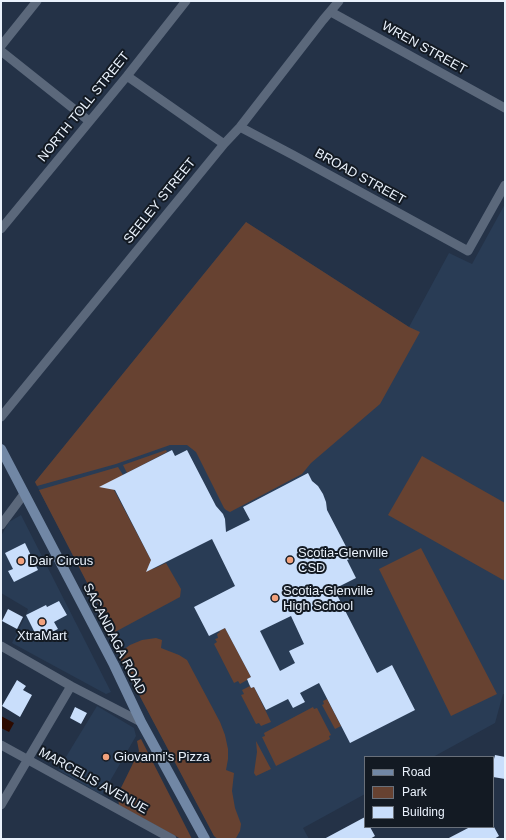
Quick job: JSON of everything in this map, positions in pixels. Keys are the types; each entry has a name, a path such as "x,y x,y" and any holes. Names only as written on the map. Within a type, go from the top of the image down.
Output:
{"main road":[{"name":"SACANDAGA ROAD","path":"1,449 114,664 141,722 205,839"}],"street":[{"path":"1,46 37,1"},
{"name":"NORTH TOLL STREET","path":"1,229 127,76 186,1"},
{"name":"SEELEY STREET","path":"1,417 224,144 240,127 339,1"},
{"name":"WREN STREET","path":"330,12 505,108"},
{"path":"1,51 89,121"},
{"path":"127,76 224,144"},
{"name":"BROAD STREET","path":"240,127 293,154 468,251 505,185"},
{"path":"1,525 24,494"},
{"path":"1,646 71,686 141,722"},
{"path":"1,805 71,686"},
{"name":"MARCELIS AVENUE","path":"1,745 172,839"}],"shaded area":[{"name":"Scotia-Glenville CSD","path":"505,204 505,694 503,694 495,723 435,756 364,756 364,795 303,828 309,839 216,839 119,657 115,632 111,629 35,482 246,222 409,327 449,253 472,264"},
{"path":"21,515 111,692 106,694 12,643 28,609 1,593 1,536 9,522"},
{"path":"97,706 134,728 136,736 102,795 58,770"},
{"path":"1,716 14,723 9,732 1,728"}],"green space":[{"path":"246,222 409,327 420,332 380,404 311,463 302,474 230,512 224,508 196,452 187,445 170,445 116,464 37,486 35,482"},
{"path":"166,450 167,452 127,473 123,465"},
{"path":"422,456 505,503 505,581 388,515"},
{"path":"118,467 123,475 108,489 113,488 152,562 149,564 149,568 153,569 166,563 181,589 180,597 115,632 111,629 39,490"},
{"path":"421,548 497,694 451,716 379,569"},
{"path":"225,628 251,677 240,684 238,681 234,683 214,644 217,642 215,639 218,638 217,634 220,632 219,631"},
{"path":"156,638 162,640 161,648 187,660 220,722 228,749 226,770 234,773 232,791 235,808 241,824 240,831 236,838 218,839 214,836 119,657 123,650 130,645 142,640"},
{"path":"250,686 251,688 254,687 271,722 261,726 259,723 256,724 241,695 244,694 242,690"},
{"path":"327,699 341,726 335,729 322,705 324,704 323,701"},
{"path":"313,707 314,709 317,708 331,735 329,736 330,739 276,766 262,737 265,736 264,733"},
{"path":"141,739 192,839 181,839 119,805 118,794 139,751 137,741"},
{"path":"256,741 271,769 256,776 254,773 257,752"}],"building":[{"name":"Scotia-Glenville High School","path":"172,450 175,456 187,450 216,506 223,514 226,532 250,520 243,507 308,473 312,481 318,486 323,494 327,510 352,558 347,560 356,578 334,589 377,673 392,665 415,710 350,743 319,683 300,693 305,702 293,708 288,699 266,710 254,687 251,688 249,684 247,679 251,677 225,628 209,636 194,607 235,586 212,539 146,572 151,560 115,490 99,487","holes":["291,616 304,644 289,651 295,663 280,671 260,631"]},
{"name":"Dair Circus","path":"25,543 38,570 14,582 8,571 13,569 5,553"},
{"name":"XtraMart","path":"59,601 67,615 54,622 58,629 38,639 26,615 46,605 47,607"},
{"path":"8,609 23,617 17,629 2,621"},
{"path":"17,680 26,686 23,690 32,695 20,717 2,706"},
{"path":"75,707 87,713 81,724 70,718"},
{"path":"495,755 505,757 505,779 494,777"},
{"path":"364,818 364,828 371,828 375,836 370,839 324,839"},
{"path":"494,827 499,836 494,839 447,839 468,828"}],"place":[{"name":"Scotia-Glenville CSD","path":"290,560"},
{"name":"Dair Circus","path":"21,561"},
{"name":"Scotia-Glenville High School","path":"275,598"},
{"name":"XtraMart","path":"42,622"},
{"name":"Giovanni's Pizza","path":"106,757"}]}
